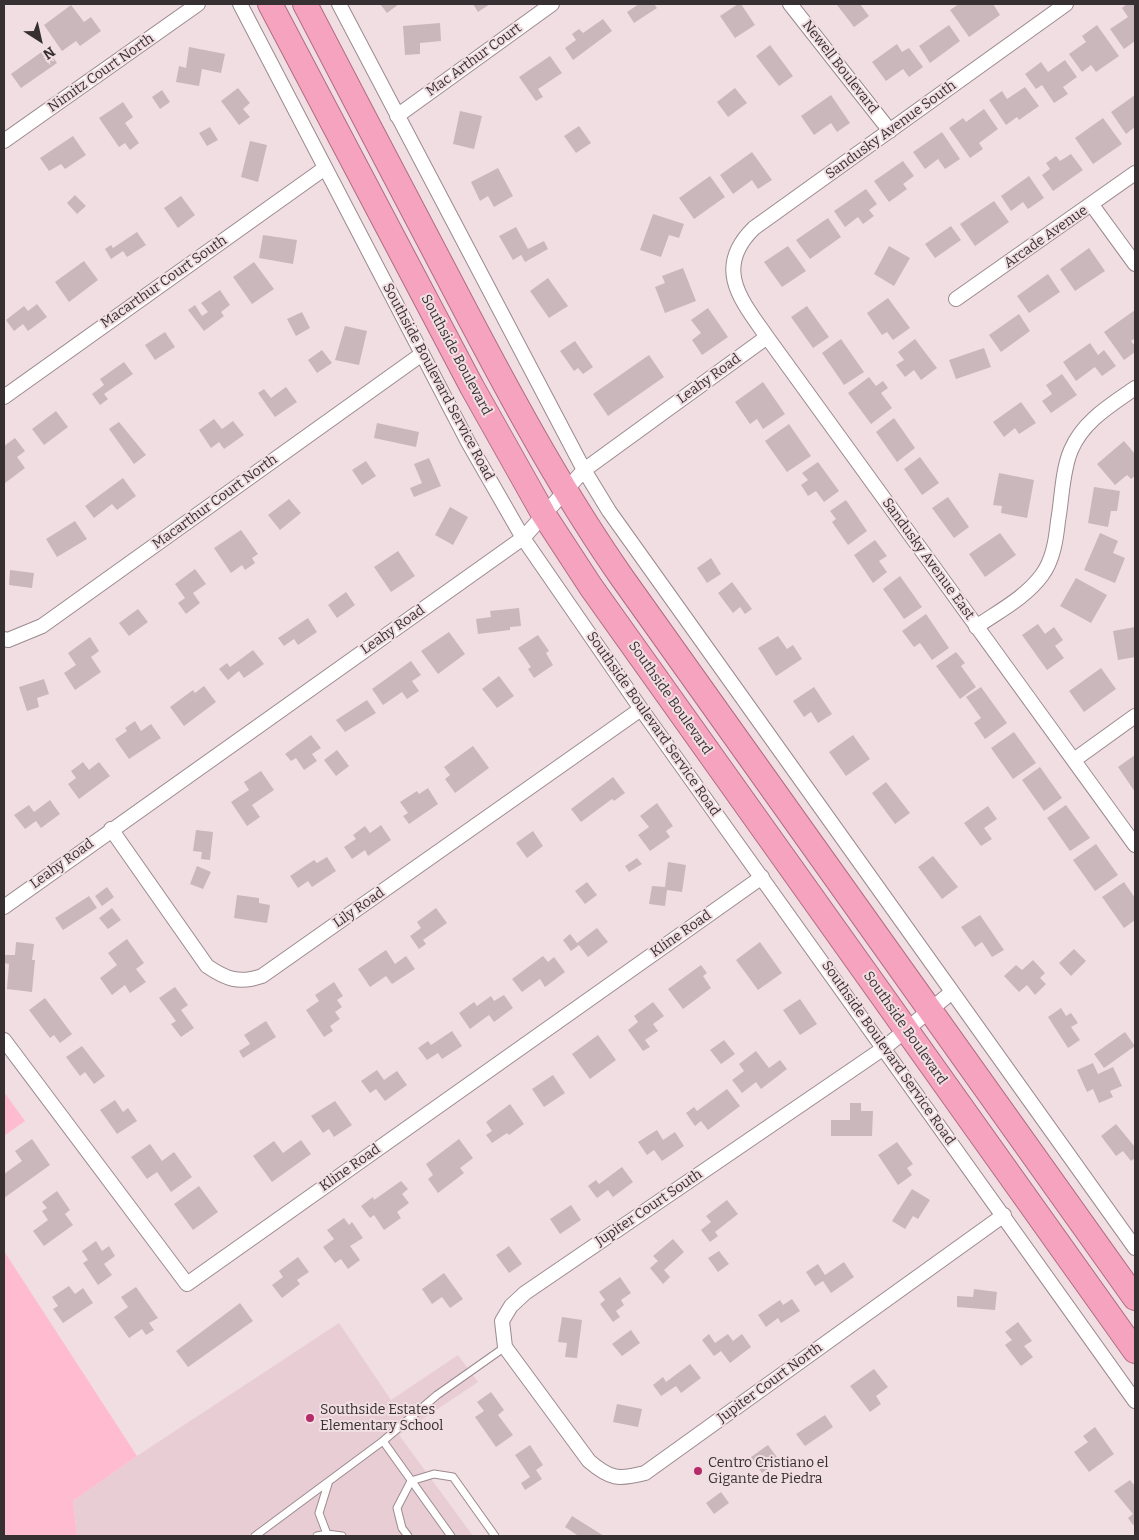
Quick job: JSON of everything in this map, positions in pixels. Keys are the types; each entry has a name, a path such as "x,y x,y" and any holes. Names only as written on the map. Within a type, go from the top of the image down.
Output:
{"highway":[{"name":"Southside Boulevard","path":"270,4 472,387 544,515 591,586 1135,1351"},
{"name":"Southside Boulevard","path":"305,4 456,294 525,423 565,492 621,576 1135,1298"}],"street":[{"name":"Nimitz Court North","path":"4,142 198,4"},
{"name":"Southside Boulevard Service Road","path":"240,4 468,442 523,538 641,709 1135,1401"},
{"path":"339,4 396,116 584,470 609,511 1135,1248"},
{"name":"Mac Arthur Court","path":"396,116 552,4"},
{"name":"Newell Boulevard","path":"790,4 890,131"},
{"name":"Sandusky Avenue South","path":"733,268 738,248 754,228 1066,4"},
{"name":"Macarthur Court South","path":"4,396 325,168"},
{"name":"Arcade Avenue","path":"956,299 1135,173"},
{"path":"1092,204 1135,264"},
{"name":"Sandusky Avenue East","path":"733,268 736,291 767,337 1135,845"},
{"name":"Leahy Road","path":"4,907 111,829 523,538 584,470 767,337"},
{"name":"Macarthur Court North","path":"4,639 8,640 42,626 422,354"},
{"path":"976,627 1020,598 1043,574 1051,558 1056,539 1070,451 1085,427 1098,414 1135,388"},
{"name":"Lily Road","path":"111,829 207,966 224,978 237,981 251,980 262,976 641,709"},
{"path":"1074,760 1135,716"},
{"name":"Kline Road","path":"4,1040 187,1284 762,876"},
{"name":"Jupiter Court South","path":"546,1403 505,1347 502,1321 511,1306 525,1293 884,1048 952,992"},
{"name":"Jupiter Court North","path":"546,1403 589,1461 605,1475 624,1479 645,1473 1004,1215"}],"lane":[{"path":"255,1536 328,1484 383,1441 437,1394 505,1347"},
{"path":"383,1441 451,1536"},
{"path":"408,1536 402,1528 397,1508 411,1481 434,1474 453,1477 496,1536"},
{"path":"327,1534 319,1513 328,1484"},
{"path":"318,1536 327,1534 342,1536"}],"shaded area":[{"path":"4,1092 25,1121 4,1136"},
{"path":"4,1251 137,1456 73,1501 77,1536 4,1536"},
{"name":"Southside Estates Elementary School","path":"339,1323 391,1400 458,1355 478,1382 399,1435 473,1536 77,1536 73,1501 137,1456"}],"building":[{"path":"380,4 399,4 387,13"},
{"path":"473,4 490,4 478,12"},
{"path":"639,4 654,4 657,8 634,23 627,12"},
{"path":"741,4 755,25 735,38 720,16"},
{"path":"860,4 869,16 854,27 837,5"},
{"path":"959,4 993,4 1000,15 969,37 950,10"},
{"path":"1127,4 1135,4 1135,41 1124,49 1110,29 1128,17 1122,8"},
{"path":"71,5 84,22 91,17 101,31 80,46 76,41 62,51 44,25"},
{"path":"603,19 612,31 573,60 565,48 576,40 572,34 579,29 583,33"},
{"path":"440,23 441,41 420,43 420,54 405,55 403,26"},
{"path":"949,25 960,41 930,63 919,46"},
{"path":"1097,25 1119,56 1096,72 1091,65 1082,72 1069,54 1086,42 1082,36"},
{"path":"897,44 902,52 909,48 923,67 909,77 903,69 886,81 872,62"},
{"path":"770,45 793,76 779,86 756,56"},
{"path":"189,47 225,54 221,73 202,69 199,86 176,82 179,66 186,68"},
{"path":"47,48 57,63 21,88 11,74"},
{"path":"550,56 562,73 538,89 543,97 536,101 519,77"},
{"path":"1065,60 1077,77 1063,87 1068,94 1054,103 1042,85 1036,89 1025,74 1041,62 1048,72"},
{"path":"1025,87 1039,106 1019,120 1017,117 1006,125 989,100 1002,91 1007,99"},
{"path":"238,88 250,103 243,109 250,117 239,125 221,101"},
{"path":"735,88 747,103 728,117 717,102"},
{"path":"162,90 170,102 160,109 152,97"},
{"path":"831,95 850,123 837,132 831,123 814,135 801,116"},
{"path":"1135,95 1135,127 1126,134 1111,112"},
{"path":"123,102 133,117 125,123 139,143 130,150 125,143 119,147 99,118"},
{"path":"984,109 998,129 979,143 983,149 970,158 949,128 963,118 966,122"},
{"path":"460,111 482,116 474,149 453,144"},
{"path":"1103,118 1122,144 1093,164 1075,138"},
{"path":"579,126 591,143 576,153 564,136"},
{"path":"210,127 218,140 207,146 199,133"},
{"path":"942,132 960,159 945,169 938,159 925,169 913,152"},
{"path":"73,136 86,155 65,169 61,164 49,171 40,158"},
{"path":"250,141 267,145 258,182 241,177"},
{"path":"752,152 772,180 758,189 752,180 733,194 720,175"},
{"path":"1071,154 1083,170 1053,191 1042,175 1050,169 1046,163 1056,156 1060,161"},
{"path":"903,161 914,176 903,184 907,189 889,202 874,181"},
{"path":"498,168 513,196 494,207 488,196 480,201 471,182"},
{"path":"710,176 725,197 694,219 679,198"},
{"path":"1029,176 1044,198 1028,209 1023,202 1011,211 1001,196"},
{"path":"866,189 877,204 869,210 874,216 863,224 858,217 845,227 834,211"},
{"path":"75,195 86,206 77,214 67,203"},
{"path":"181,196 195,215 178,228 164,208"},
{"path":"994,201 1009,222 975,246 960,224"},
{"path":"653,214 684,224 679,238 669,235 661,257 640,250"},
{"path":"828,218 841,237 810,259 796,240"},
{"path":"951,226 961,240 935,258 925,244"},
{"path":"516,227 528,249 544,241 548,249 525,262 521,255 513,260 499,236"},
{"path":"137,232 146,245 127,257 123,251 111,259 105,249 111,245 113,248"},
{"path":"263,235 297,240 293,264 259,258"},
{"path":"788,246 806,271 782,287 764,262"},
{"path":"889,246 910,258 894,286 874,274"},
{"path":"1089,248 1105,271 1075,291 1060,269"},
{"path":"84,261 98,280 69,302 55,282"},
{"path":"254,262 274,289 252,304 233,277"},
{"path":"683,268 696,301 665,313 655,287 665,283 662,276"},
{"path":"1048,274 1060,292 1029,313 1017,296"},
{"path":"548,278 568,306 549,318 530,291"},
{"path":"220,290 230,305 221,312 224,316 204,331 188,310 195,305 202,316 208,312 201,303"},
{"path":"888,298 910,328 893,340 887,332 882,335 867,313"},
{"path":"37,304 47,317 28,331 23,324 14,331 6,320 24,306 28,311"},
{"path":"807,306 829,337 813,348 791,317"},
{"path":"708,308 728,337 702,355 692,340 701,333 691,320"},
{"path":"1135,310 1135,338 1131,341 1135,346 1135,352 1124,360 1104,332"},
{"path":"302,312 310,328 296,336 287,319"},
{"path":"1019,314 1030,331 1001,352 989,335"},
{"path":"345,326 367,331 359,365 335,360"},
{"path":"165,332 175,347 155,360 145,345"},
{"path":"841,339 864,372 844,385 822,353"},
{"path":"915,339 937,368 921,380 914,370 905,377 896,365 904,360 898,352"},
{"path":"575,341 593,367 583,374 578,368 574,371 560,351"},
{"path":"1090,343 1098,355 1104,350 1116,366 1102,376 1095,367 1076,381 1063,362"},
{"path":"984,348 991,367 956,379 949,360"},
{"path":"322,350 332,363 317,373 308,360"},
{"path":"649,355 664,377 608,416 593,394"},
{"path":"124,362 133,374 104,394 108,399 100,405 92,394 104,385 100,379"},
{"path":"1062,374 1077,395 1051,413 1042,401 1052,394 1046,385"},
{"path":"869,377 876,386 883,381 888,388 881,393 892,408 871,424 848,393"},
{"path":"763,382 785,414 763,429 757,419 750,424 735,402"},
{"path":"286,387 297,402 275,417 258,393 264,389 271,398"},
{"path":"1021,402 1036,423 1019,434 1015,428 1004,437 993,422"},
{"path":"56,411 68,427 44,445 32,429"},
{"path":"894,418 915,448 897,462 876,432"},
{"path":"214,419 222,429 233,421 244,435 224,449 219,442 211,448 199,430"},
{"path":"119,422 146,455 134,464 109,429"},
{"path":"377,423 419,432 416,447 374,438"},
{"path":"789,424 811,456 787,472 765,441"},
{"path":"15,438 25,451 17,457 25,468 5,483 4,446"},
{"path":"1124,441 1135,454 1135,476 1131,479 1127,475 1115,485 1097,464"},
{"path":"920,457 939,483 922,495 904,469"},
{"path":"429,458 441,486 414,497 410,488 422,483 414,464"},
{"path":"366,461 376,476 362,485 352,470"},
{"path":"818,462 839,491 824,502 816,491 808,496 801,485 808,480 802,473"},
{"path":"999,473 1034,480 1027,518 1001,513 1002,506 993,505"},
{"path":"123,478 136,496 117,510 112,504 94,518 85,506"},
{"path":"1094,487 1120,491 1117,511 1111,511 1108,527 1088,523"},
{"path":"948,497 969,527 954,538 932,508"},
{"path":"289,499 301,513 280,530 268,515"},
{"path":"846,500 867,531 848,545 832,522 836,519 830,511"},
{"path":"450,507 468,517 453,545 435,535"},
{"path":"75,521 87,539 57,557 46,539"},
{"path":"241,530 258,554 252,558 255,563 245,570 242,565 231,573 214,548"},
{"path":"1000,533 1016,555 985,577 969,554"},
{"path":"1100,533 1118,541 1113,553 1125,558 1115,583 1084,570"},
{"path":"875,540 887,556 879,561 887,572 873,583 854,555"},
{"path":"398,551 415,576 391,592 374,567"},
{"path":"711,558 721,574 707,583 697,568"},
{"path":"195,569 206,584 193,593 200,603 186,614 178,603 185,598 175,584"},
{"path":"10,570 34,573 32,588 9,585"},
{"path":"900,576 922,607 904,619 883,589"},
{"path":"1076,578 1107,595 1091,623 1060,606"},
{"path":"732,582 752,609 745,614 740,607 733,613 718,593"},
{"path":"346,592 355,605 337,618 328,605"},
{"path":"519,608 521,626 510,627 510,630 478,634 476,619 491,617 490,611"},
{"path":"138,609 148,622 129,636 119,623"},
{"path":"926,614 949,648 932,660 920,643 914,647 902,631"},
{"path":"308,618 317,632 298,645 294,639 284,646 278,638"},
{"path":"1038,624 1045,634 1054,627 1063,640 1055,646 1064,658 1047,670 1022,635"},
{"path":"1135,627 1135,657 1118,660 1113,631"},
{"path":"449,632 465,654 438,674 421,651"},
{"path":"538,635 549,651 546,653 553,665 534,678 528,669 531,667 518,648"},
{"path":"778,636 787,649 793,645 802,659 776,676 758,648"},
{"path":"90,637 99,651 91,657 101,672 75,690 64,673 76,665 68,653"},
{"path":"253,650 264,664 244,678 239,671 228,680 219,669 227,663 230,667"},
{"path":"956,652 965,663 961,666 976,687 960,699 936,666"},
{"path":"411,661 421,675 412,681 419,691 407,699 402,692 383,705 372,689"},
{"path":"1101,668 1116,689 1084,712 1069,691"},
{"path":"499,676 514,696 497,708 482,689"},
{"path":"44,679 49,694 37,698 39,707 27,711 19,687"},
{"path":"204,686 216,702 184,726 170,707 193,690 195,693"},
{"path":"814,687 832,714 818,723 811,712 804,717 793,701"},
{"path":"981,687 1007,723 985,739 974,723 981,718 966,697"},
{"path":"367,700 376,713 345,732 336,720"},
{"path":"135,721 141,731 151,724 161,738 129,759 115,739 127,731 125,728"},
{"path":"1014,732 1036,763 1013,779 991,748"},
{"path":"311,735 321,748 312,754 317,761 304,770 296,758 291,761 285,754"},
{"path":"853,735 870,759 846,776 829,752"},
{"path":"473,746 489,768 455,793 445,779 450,775 444,767"},
{"path":"337,750 349,766 336,776 324,760"},
{"path":"1135,755 1135,792 1118,767"},
{"path":"83,762 89,770 99,762 110,776 79,799 68,784 76,778 71,771"},
{"path":"1040,767 1062,798 1044,811 1022,780"},
{"path":"261,771 274,790 252,805 260,817 247,826 231,802 249,790 244,782"},
{"path":"613,777 625,793 614,801 612,799 581,822 571,809"},
{"path":"886,782 910,813 895,824 872,793"},
{"path":"428,788 438,804 409,824 403,816 408,813 400,802 417,791 419,794"},
{"path":"50,800 60,814 41,828 36,821 25,829 14,815 29,805 34,812"},
{"path":"657,803 673,826 666,831 670,837 650,851 638,835 649,827 640,816"},
{"path":"1066,805 1090,838 1070,851 1047,818"},
{"path":"988,806 997,819 984,828 992,839 981,846 964,823"},
{"path":"381,825 391,840 368,856 365,850 352,859 344,847 356,839 353,835 365,826 370,833"},
{"path":"196,830 213,832 210,860 201,859 202,852 193,851"},
{"path":"533,831 543,846 527,858 516,843"},
{"path":"1096,844 1118,875 1095,891 1073,860"},
{"path":"933,856 958,887 942,899 918,867"},
{"path":"327,857 336,871 312,887 308,881 298,888 290,876 314,860 317,863"},
{"path":"637,858 642,864 629,872 625,866"},
{"path":"668,862 686,865 682,892 667,890 665,906 649,904 652,886 665,887"},
{"path":"197,866 211,872 203,889 190,884"},
{"path":"587,882 597,895 585,904 575,891"},
{"path":"1124,882 1135,898 1135,920 1124,928 1102,897"},
{"path":"107,887 114,897 102,906 95,896"},
{"path":"237,895 259,898 259,903 270,905 267,923 234,918"},
{"path":"89,896 97,908 63,930 55,918"},
{"path":"112,908 121,920 108,929 99,918"},
{"path":"436,908 447,923 423,940 426,944 419,949 410,936 421,928 417,922"},
{"path":"980,915 1004,950 992,957 982,942 975,947 961,927"},
{"path":"597,928 608,942 588,957 579,945 571,951 563,940 570,934 577,943"},
{"path":"127,939 144,963 136,969 146,982 130,993 125,985 112,995 100,978 117,965 108,953"},
{"path":"16,942 34,944 32,960 35,960 32,992 7,989 9,964 4,963 4,955 15,955"},
{"path":"760,942 782,973 758,990 736,960"},
{"path":"1074,949 1086,961 1071,976 1059,963"},
{"path":"386,950 395,964 406,956 415,969 392,984 386,976 370,987 358,969"},
{"path":"543,956 548,962 554,957 565,972 545,987 540,979 522,992 512,979"},
{"path":"1033,960 1045,973 1040,978 1046,984 1035,995 1027,985 1019,992 1004,976 1016,965 1022,970"},
{"path":"701,965 707,973 703,976 711,988 683,1009 668,989"},
{"path":"334,982 343,996 337,1000 342,1007 335,1012 340,1019 330,1026 333,1031 324,1037 306,1010 319,1001 315,995"},
{"path":"175,987 188,1005 181,1010 194,1028 181,1037 171,1024 176,1021 159,998"},
{"path":"504,995 513,1008 494,1022 489,1015 470,1029 459,1013 474,1002 477,1006 491,996 494,1001"},
{"path":"45,998 72,1034 60,1043 54,1035 50,1038 29,1010"},
{"path":"800,999 817,1024 800,1035 783,1010"},
{"path":"653,1002 664,1016 653,1024 658,1031 645,1040 650,1047 643,1051 628,1030 638,1022 634,1016"},
{"path":"1061,1008 1066,1016 1071,1013 1078,1023 1071,1027 1080,1040 1068,1048 1048,1017"},
{"path":"266,1021 276,1037 243,1058 239,1051 250,1044 244,1035"},
{"path":"452,1031 462,1046 442,1059 438,1053 427,1060 418,1048 428,1041 431,1045"},
{"path":"1125,1032 1135,1046 1104,1068 1094,1054"},
{"path":"598,1035 616,1060 590,1079 572,1054"},
{"path":"724,1040 735,1054 721,1064 710,1050"},
{"path":"82,1046 105,1076 94,1084 85,1072 80,1076 66,1057"},
{"path":"756,1051 769,1068 780,1060 787,1069 761,1089 756,1082 742,1093 732,1080 744,1071 739,1064"},
{"path":"1093,1063 1098,1074 1113,1067 1122,1086 1110,1091 1113,1097 1099,1103 1093,1089 1087,1092 1077,1070"},
{"path":"377,1070 384,1080 397,1071 407,1085 385,1101 376,1089 370,1093 361,1081"},
{"path":"553,1075 565,1093 544,1107 532,1089"},
{"path":"727,1089 740,1106 708,1130 701,1121 695,1126 686,1113 694,1107 697,1111"},
{"path":"115,1100 123,1112 128,1108 137,1121 117,1134 100,1110"},
{"path":"335,1101 352,1125 334,1137 329,1129 323,1133 311,1116"},
{"path":"850,1103 861,1103 861,1111 873,1111 872,1136 831,1136 831,1120 850,1120"},
{"path":"510,1104 524,1124 509,1135 507,1133 492,1143 486,1135 492,1131 486,1122"},
{"path":"1116,1124 1135,1147 1135,1158 1131,1161 1123,1151 1116,1156 1101,1136"},
{"path":"657,1130 663,1140 675,1132 684,1146 662,1161 654,1150 647,1155 638,1142"},
{"path":"32,1139 50,1165 4,1198 4,1174 22,1161 15,1151"},
{"path":"459,1139 473,1158 460,1168 464,1173 438,1193 428,1179 433,1175 426,1164"},
{"path":"301,1140 311,1154 272,1182 253,1156 274,1141 283,1153"},
{"path":"897,1142 913,1164 907,1168 912,1175 898,1185 878,1155"},
{"path":"150,1144 162,1161 174,1152 192,1177 171,1192 157,1172 147,1179 131,1157"},
{"path":"622,1167 633,1182 613,1197 608,1190 597,1198 588,1186 596,1180 599,1184"},
{"path":"401,1181 408,1189 402,1194 409,1203 397,1212 401,1218 384,1230 374,1215 370,1218 361,1206 373,1197 374,1200"},
{"path":"199,1186 218,1212 193,1230 174,1204"},
{"path":"912,1189 930,1200 918,1219 913,1216 905,1229 892,1221"},
{"path":"57,1191 70,1210 65,1214 73,1225 44,1246 33,1231 48,1220 42,1211 47,1208 42,1202"},
{"path":"727,1200 738,1214 715,1232 718,1236 710,1242 701,1230 711,1222 706,1216"},
{"path":"571,1205 581,1220 560,1234 550,1219"},
{"path":"344,1218 349,1225 352,1222 363,1238 350,1246 360,1260 348,1269 341,1259 335,1263 323,1247 334,1239 327,1230"},
{"path":"673,1239 684,1252 664,1270 670,1277 663,1284 650,1268 658,1261 653,1256"},
{"path":"96,1241 102,1251 109,1246 115,1256 104,1264 112,1275 98,1285 83,1263 88,1260 82,1251"},
{"path":"509,1246 522,1264 509,1273 496,1255"},
{"path":"719,1251 729,1264 718,1272 708,1258"},
{"path":"298,1257 309,1272 297,1280 300,1284 282,1298 272,1285 283,1277 279,1271"},
{"path":"844,1262 854,1277 831,1293 823,1281 815,1286 806,1272 818,1264 825,1275"},
{"path":"444,1273 463,1299 450,1308 442,1297 432,1304 422,1289"},
{"path":"620,1277 631,1293 621,1300 624,1305 616,1311 620,1317 613,1322 600,1304 605,1300 599,1292"},
{"path":"69,1286 75,1294 83,1288 93,1303 63,1323 53,1309 58,1306 52,1297"},
{"path":"136,1287 158,1318 149,1323 154,1330 146,1335 142,1329 129,1338 114,1317 128,1307 121,1297"},
{"path":"974,1289 997,1292 995,1310 957,1307 957,1296 973,1297"},
{"path":"792,1299 800,1311 781,1323 778,1318 766,1327 758,1315 780,1300 783,1305"},
{"path":"240,1303 253,1321 188,1367 176,1351"},
{"path":"562,1317 582,1320 577,1358 565,1357 567,1343 558,1342"},
{"path":"1018,1322 1032,1341 1024,1346 1033,1357 1021,1366 1005,1345 1012,1340 1005,1332"},
{"path":"631,1330 640,1343 622,1356 612,1344"},
{"path":"709,1334 715,1343 728,1334 733,1341 742,1334 751,1347 730,1363 721,1351 714,1356 702,1340"},
{"path":"690,1364 701,1378 681,1393 676,1386 661,1396 653,1385 663,1377 666,1382"},
{"path":"874,1369 888,1387 876,1396 881,1404 870,1412 850,1386"},
{"path":"491,1392 504,1410 498,1415 513,1435 496,1447 475,1417 484,1411 477,1402"},
{"path":"617,1404 642,1409 638,1427 613,1422"},
{"path":"825,1415 833,1427 805,1446 796,1434"},
{"path":"1095,1427 1114,1454 1089,1472 1074,1452 1088,1442 1083,1436"},
{"path":"530,1445 543,1465 536,1470 542,1479 525,1490 521,1483 530,1477 515,1455"},
{"path":"768,1445 779,1460 762,1473 751,1457"},
{"path":"1130,1480 1135,1486 1135,1524 1133,1525 1128,1518 1133,1514 1114,1491"},
{"path":"721,1492 729,1503 714,1514 706,1503"},
{"path":"572,1516 604,1536 576,1536 565,1527"}],"place":[{"name":"Southside Estates Elementary School","path":"310,1418"},
{"name":"Centro Cristiano el Gigante de Piedra","path":"698,1471"}]}
